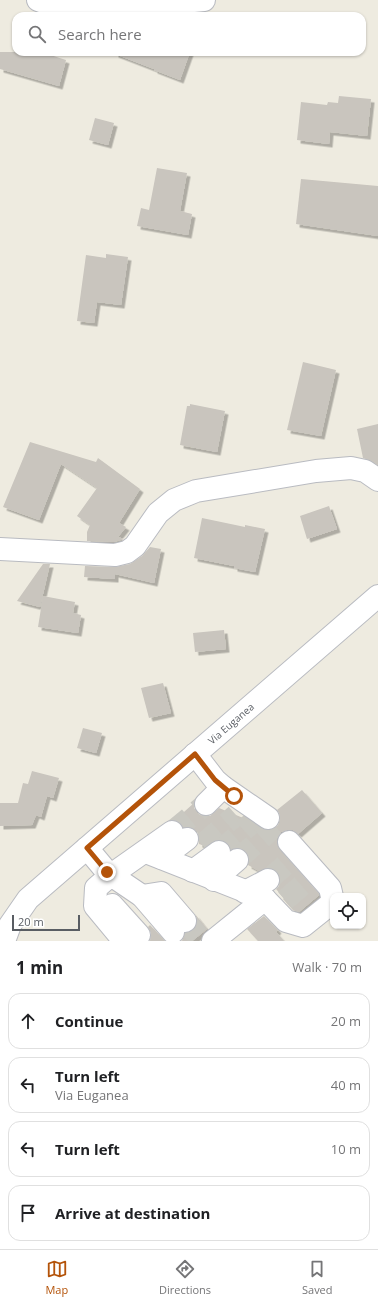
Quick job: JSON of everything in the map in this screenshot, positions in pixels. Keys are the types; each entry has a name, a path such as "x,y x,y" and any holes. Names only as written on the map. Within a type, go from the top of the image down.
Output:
{"street":[{"path":"38,0 57,7 101,10 204,0"},
{"path":"0,549 115,556 127,552 135,546 158,513 174,500 196,491 316,471 351,468 365,471 378,480"},
{"name":"Via Euganea","path":"4,941 10,925 28,899 378,596"},
{"path":"195,754 215,780 239,807"},
{"path":"104,881 170,862 203,846"},
{"path":"170,862 203,846"},
{"path":"203,846 214,880"},
{"path":"87,848 107,872 95,906 131,938"},
{"path":"295,850 314,874 330,888 331,893"},
{"path":"170,862 245,892 273,897"},
{"path":"104,881 142,896 194,934 273,897"},
{"path":"273,897 286,921 303,926 330,904"},
{"name":"Via Euganea","path":"0,912 28,899"}],"building":[{"path":"0,52 12,52 12,56 54,56 66,60 59,86 0,69"},
{"path":"120,56 189,56 180,80"},
{"path":"339,96 371,99 367,136 330,132 329,144 297,140 301,102 327,105 328,102 338,103"},
{"path":"95,118 114,123 108,145 89,140"},
{"path":"157,168 187,173 180,211 192,214 188,235 137,226 141,208 149,210"},
{"path":"301,179 378,186 378,236 296,224"},
{"path":"106,254 128,257 121,305 97,302 94,323 77,321 86,255 106,258"},
{"path":"303,362 336,370 321,436 287,430"},
{"path":"190,404 225,411 217,452 180,445 187,406 190,406"},
{"path":"378,424 378,465 363,458 357,429"},
{"path":"30,442 96,462 98,458 140,489 119,523 126,527 118,537 124,539 114,542 87,541 87,532 90,525 77,516 97,488 61,464 39,520 3,507"},
{"path":"329,506 337,529 307,539 300,516"},
{"path":"202,518 245,527 245,525 265,529 255,572 194,558"},
{"path":"150,547 161,549 154,583 115,574 115,579 84,577 85,566 115,567 130,564 142,556"},
{"path":"43,564 50,564 40,607 17,601"},
{"path":"43,596 75,602 73,613 81,615 78,633 38,627"},
{"path":"224,630 226,649 195,652 193,633"},
{"path":"163,683 171,713 149,718 141,688"},
{"path":"83,728 102,733 96,753 77,748"},
{"path":"32,771 59,778 53,798 47,796 41,817 36,815 32,825 0,826 0,803 18,803 23,783 28,784"},
{"path":"302,790 322,813 298,834 293,830 287,830 281,832 277,838 277,844 280,850 319,894 299,912 293,910 276,889 279,886 280,880 279,875 275,870 268,868 259,871 248,865 249,858 246,852 241,848 231,849 229,844 224,840 217,840 205,846 199,844 197,831 191,827 183,827 175,820 194,803 194,808 197,813 202,816 210,816 219,808 248,820 261,828 267,830 273,829 278,825 280,819 277,810"},
{"path":"195,914 207,929 192,941 182,941 185,933 193,931 197,926"},
{"path":"264,916 278,930 276,932 284,941 258,941 247,929"},
{"path":"150,925 165,941 150,941 151,933 148,927"}],"tunnel":[{"path":"172,832 206,804"},
{"path":"202,845 236,815"},
{"path":"219,852 254,821"},
{"path":"237,860 275,826"},
{"path":"268,880 296,856"},
{"path":"285,900 313,876"},
{"path":"185,921 198,936"}],"route":[{"path":"107,872 87,848 195,754 215,780 234,796"}]}
